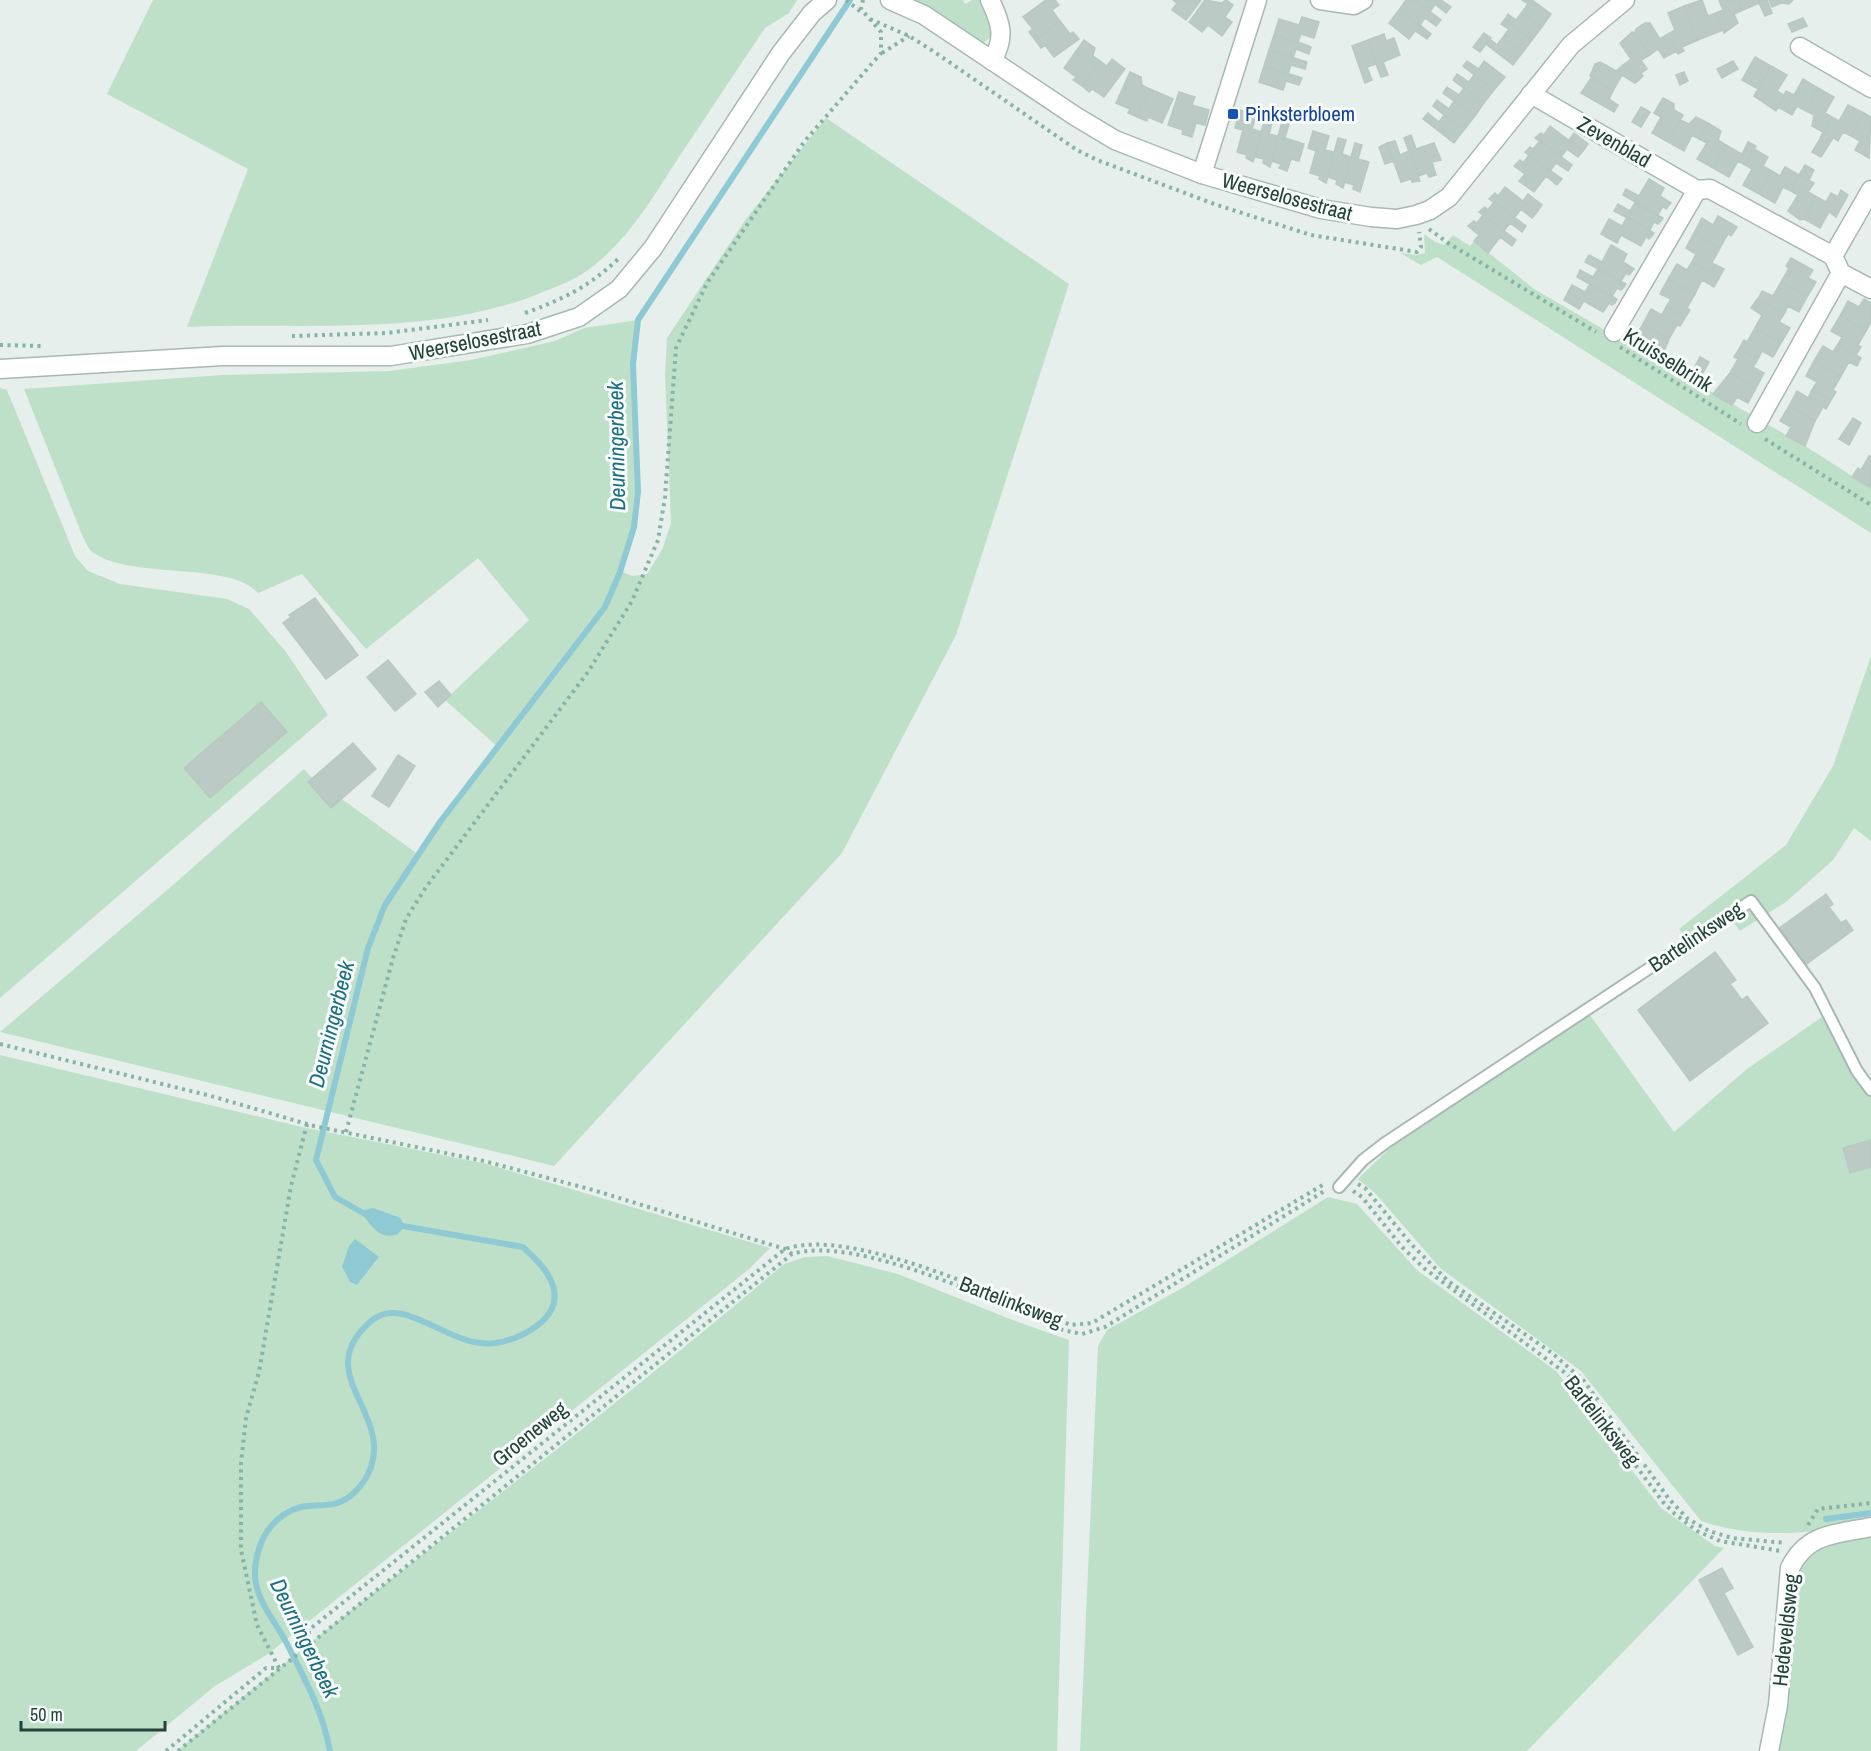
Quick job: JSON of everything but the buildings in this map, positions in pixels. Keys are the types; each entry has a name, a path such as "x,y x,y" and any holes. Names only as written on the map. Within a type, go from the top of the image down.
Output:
{"street":[{"name":"Weerselosestraat","path":"0,369 223,356 391,356 527,334 579,317 619,289 653,248 781,53 812,13 827,0"},
{"name":"Weerselosestraat","path":"890,0 924,15 1115,140 1202,174 1347,214 1396,219 1416,216 1449,197 1571,45 1625,0"},
{"path":"990,0 1000,21 1002,33 1000,47 992,61"},
{"path":"1202,174 1257,0"},
{"path":"1320,0 1354,5 1363,0"},
{"path":"1800,47 1871,88"},
{"name":"Zevenblad","path":"1531,94 1697,190 1710,189 1837,264 1871,289"},
{"path":"1610,338 1697,190"},
{"path":"1754,428 1837,264 1871,190"},
{"name":"Hedeveldsweg","path":"1769,1751 1778,1704 1787,1583 1793,1550 1818,1538 1871,1527"}],"lane":[{"name":"Bartelinksweg","path":"1339,1187 1363,1160 1385,1143 1751,901 1815,988 1857,1071 1871,1090"}],"path":[{"path":"846,0 868,18"},
{"path":"863,0 861,9 880,32 881,53"},
{"path":"346,1132 406,919 426,887 588,672 632,601 658,540 665,498 676,348 707,283 804,142 881,53 909,36"},
{"name":"Kruisselbrink","path":"1448,243 1610,338 1754,428 1871,505"},
{"path":"519,315 568,297 605,272 619,257"},
{"path":"283,336 387,333 497,318"},
{"path":"0,345 53,346"},
{"path":"0,1044 211,1096 330,1130 536,1174 784,1249 792,1254"},
{"path":"279,1668 257,1625 241,1550 241,1463 246,1418 259,1372 291,1186 307,1124"},
{"name":"Bartelinksweg","path":"784,1249 809,1244 852,1246 924,1268 1071,1325 1092,1323 1322,1184 1339,1178 1348,1179 1365,1188 1411,1244 1448,1281 1552,1353 1584,1381 1669,1499 1688,1519 1710,1531 1732,1538 1793,1550"},
{"name":"Bartelinksweg","path":"792,1254 809,1250 827,1250 892,1263 926,1274 1063,1330 1082,1334 1106,1327 1329,1189 1339,1187 1349,1189 1362,1197 1402,1247 1425,1269 1568,1375 1663,1502 1684,1521 1697,1531 1720,1541 1782,1551 1793,1550"},
{"name":"Groeneweg","path":"304,1649 310,1629 784,1249"},
{"name":"Groeneweg","path":"178,1751 792,1254"},
{"name":"Groeneweg","path":"166,1751 266,1668 279,1668"}],"green space":[{"path":"153,0 797,0 789,13 765,28 628,232 602,258 578,277 501,307 413,322 368,325 187,327 248,169 107,94"},
{"path":"913,0 963,0 965,4 972,0 981,0 993,30 991,37 983,43 976,42"},
{"path":"826,118 1069,284 956,635 842,853 554,1166 0,1032 173,885 304,769 333,801 339,797 419,855 440,822 499,748 445,700 529,620 478,558 366,649 302,574 258,593 244,583 225,577 129,566 108,560 91,551 82,535 24,389 222,375 389,371 471,360 555,341 584,328 638,320 633,364 638,492 634,527 620,571 633,576 647,574 662,550 671,523 665,375 667,338 746,219"},
{"path":"1424,234 1444,245 1453,235 1470,246 1474,241 1534,289 1805,446 1871,488 1871,533 1437,257 1421,265 1400,253 1416,255 1425,253"},
{"path":"0,388 7,390 75,556 88,571 120,584 227,599 249,609 286,652 328,715 0,998"},
{"path":"1871,656 1871,841 1854,828 1833,860 1786,902 1740,931 1726,912 1687,940 1679,929 1786,845 1833,766"},
{"path":"1590,1015 1674,1132 1747,1069 1822,1017 1850,1069 1871,1097 1871,1521 1807,1532 1765,1533 1744,1531 1701,1521 1581,1371 1440,1268 1375,1193 1358,1179 1397,1141"},
{"path":"0,1055 302,1127 487,1164 770,1248 749,1269 268,1654 215,1686 136,1751 0,1751","holes":["379,1257 357,1285 350,1282 342,1267"]},
{"path":"1328,1197 1357,1204 1417,1270 1556,1371 1661,1508 1715,1546 1724,1548 1527,1751 1080,1751 1098,1346 1107,1330 1184,1287"},
{"path":"827,1256 898,1274 1069,1340 1057,1751 177,1751 252,1689 634,1388 784,1264 805,1257"},
{"path":"1871,1534 1871,1751 1776,1751 1799,1570 1814,1554 1831,1544"}],"water":[{"path":"373,1208 401,1218 404,1227 398,1234 391,1236 375,1230 359,1211"},
{"path":"355,1239 379,1257 357,1285 350,1282 342,1267 349,1246"}],"waterway":[{"name":"Deurningerbeek","path":"365,1214 335,1197 316,1160 368,948 385,905 440,822 605,607 620,572 634,527 638,492 633,364 638,320 850,0"},
{"name":"Deurningerbeek","path":"330,1751 312,1695 286,1642 261,1600 255,1572 262,1541 281,1516 301,1507 328,1505 342,1501 356,1491 369,1472 374,1451 372,1431 350,1377 348,1360 354,1341 370,1322 383,1314 397,1313 461,1338 478,1343 496,1343 516,1337 536,1326 545,1319 554,1301 554,1290 550,1278 523,1247 397,1225"},
{"path":"1826,1519 1871,1513"}],"place":[{"name":"Pinksterbloem","path":"1233,114"}]}
